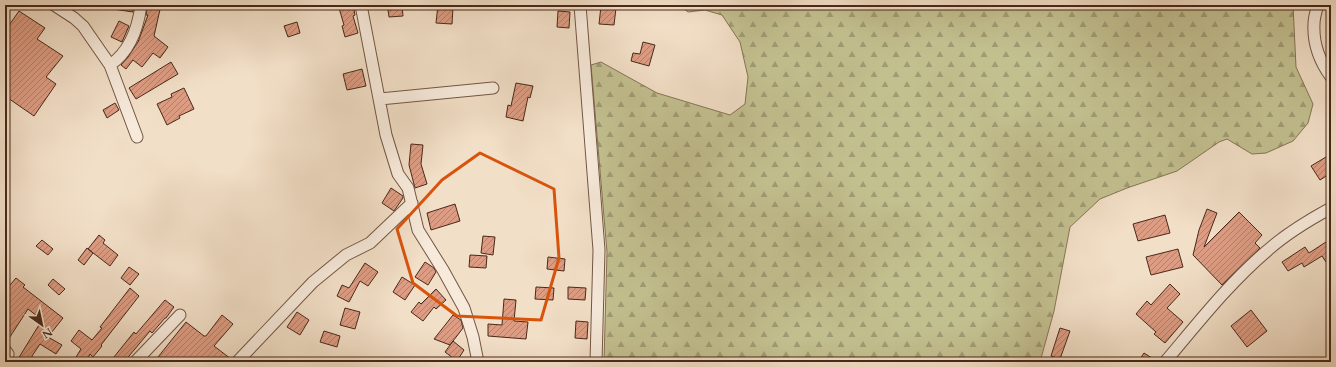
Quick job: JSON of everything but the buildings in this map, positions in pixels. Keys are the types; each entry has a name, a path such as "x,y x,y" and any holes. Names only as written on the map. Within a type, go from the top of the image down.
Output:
{"street":[{"path":"54,5 74,18 83,26 110,65 137,137"},
{"path":"110,65 126,47 135,33 141,5"},
{"path":"361,5 386,135 398,174 408,188 418,230 443,270 464,308 473,337 478,362"},
{"path":"580,5 600,250 596,362"},
{"path":"1318,5 1314,23 1316,43 1320,59 1331,77"},
{"path":"380,99 494,88"},
{"path":"237,362 313,282 346,255 370,243 412,203"},
{"path":"1165,362 1232,284 1268,249 1301,225 1331,208"},
{"path":"150,362 138,358 180,316"},
{"path":"5,350 8,354 5,359"}],"highlighted area":[{"path":"480,153 554,189 559,258 541,320 457,316 413,283 397,229 442,180"}],"green space":[{"path":"679,5 1293,5 1296,67 1313,104 1308,123 1293,141 1266,153 1252,154 1227,139 1219,142 1177,171 1100,199 1070,227 1054,311 1040,362 604,362 607,252 591,65 601,62 657,93 730,115 745,104 748,77 740,42 722,15 705,10 688,12"}]}
